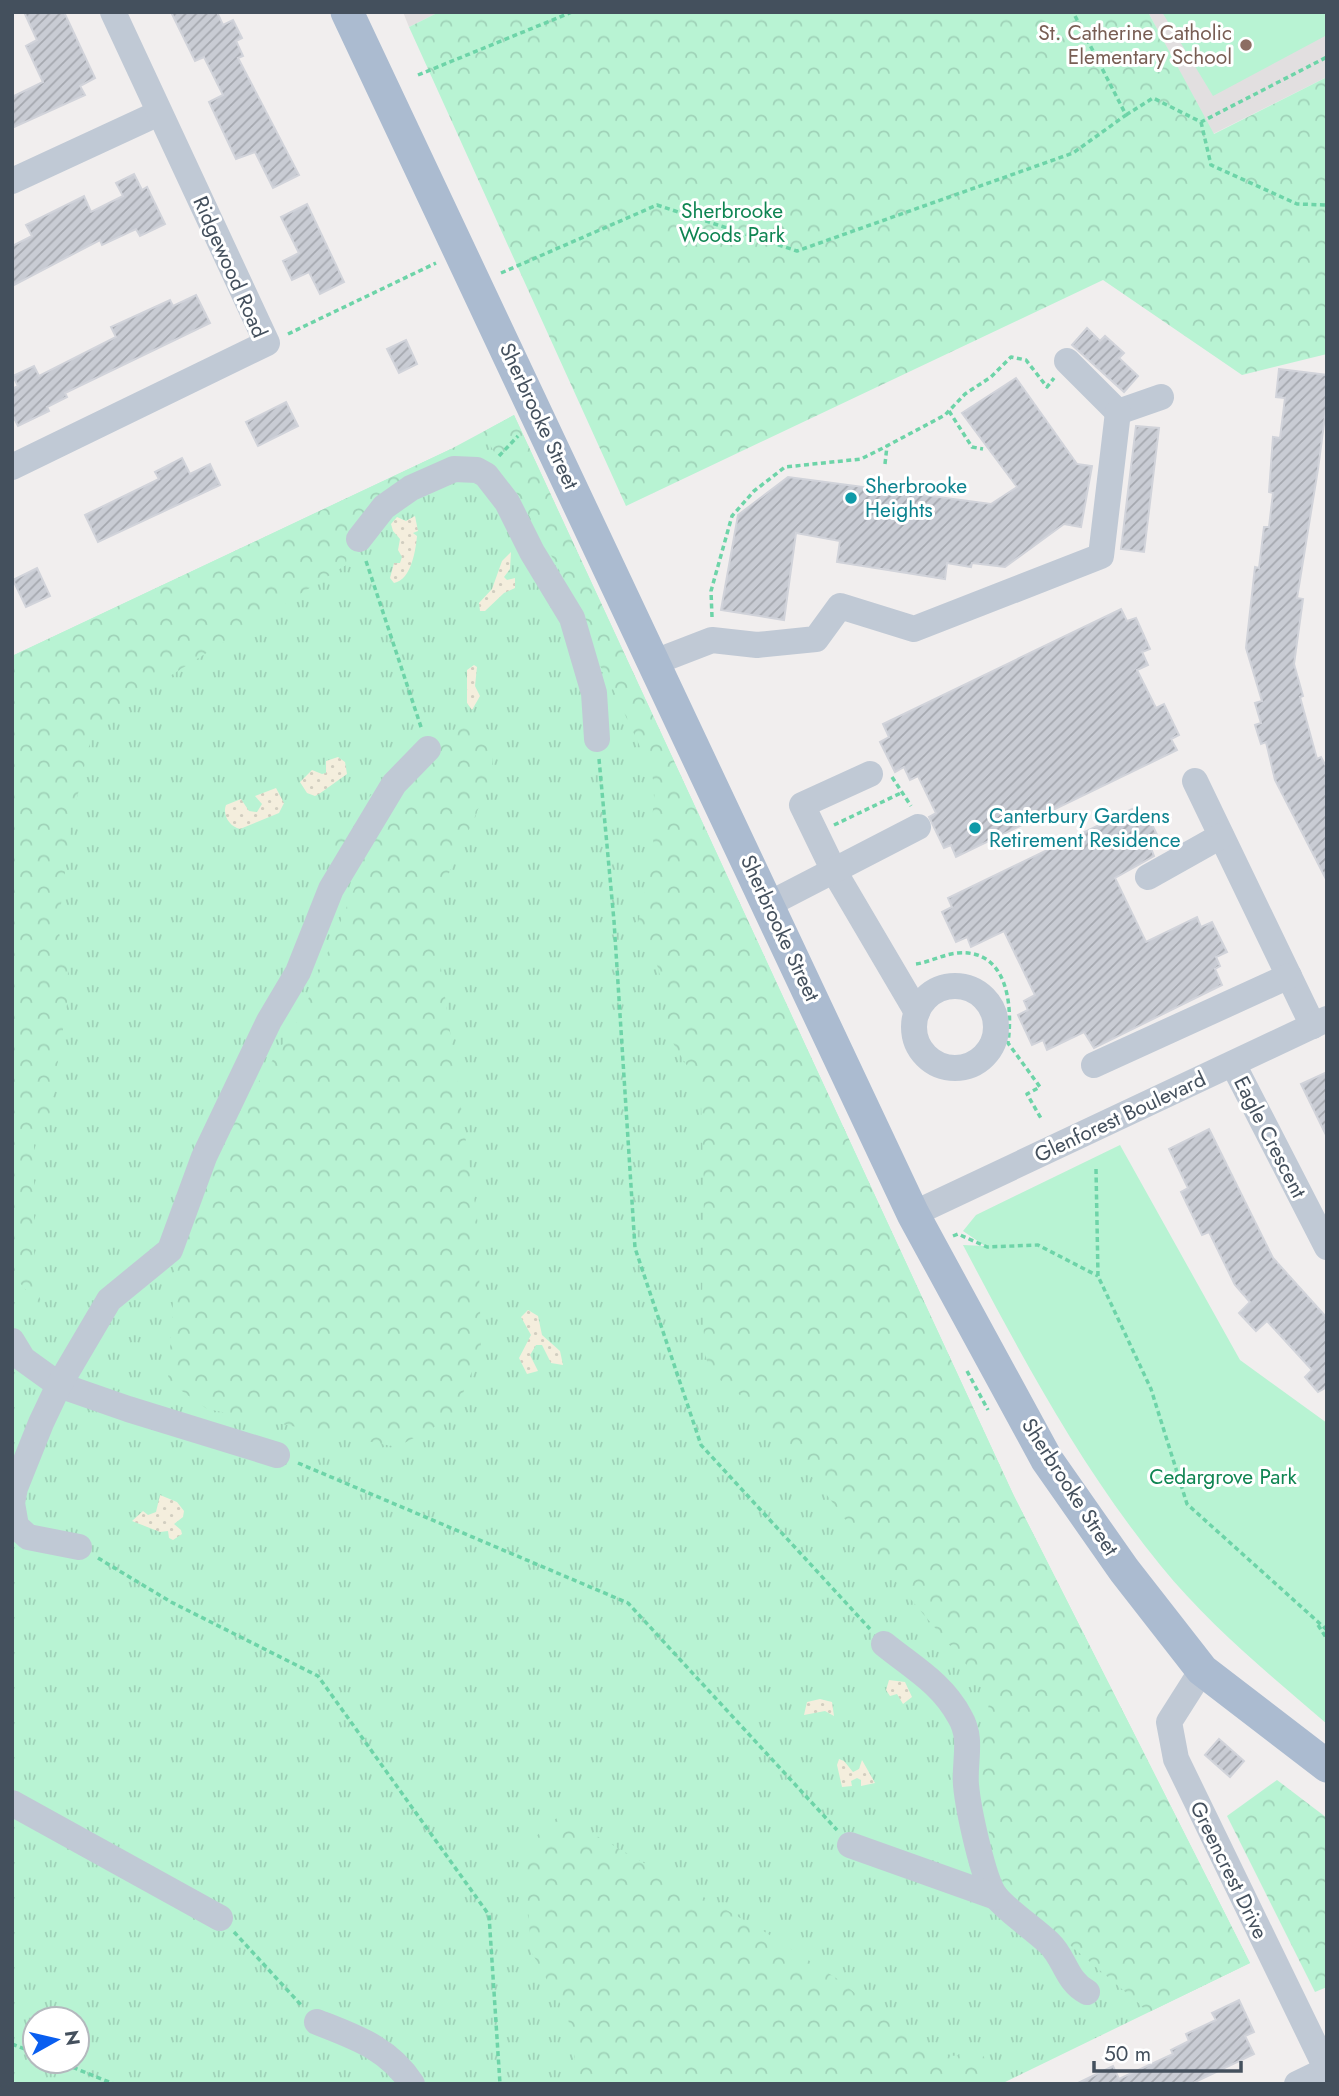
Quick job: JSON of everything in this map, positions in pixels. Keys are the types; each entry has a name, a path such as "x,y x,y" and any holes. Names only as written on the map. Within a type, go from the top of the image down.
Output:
{"main road":[{"name":"Sherbrooke Street","path":"347,12 913,1214 1047,1460 1124,1570 1202,1670 1327,1766"}],"street":[{"name":"Ridgewood Road","path":"12,467 267,343 113,12"},
{"path":"12,181 159,113"},
{"path":"1067,361 1118,412"},
{"path":"1118,412 1161,397"},
{"path":"655,662 712,640 757,645 816,639 840,606 914,629 1101,556 1118,412"},
{"path":"359,539 384,507 404,492 454,469 477,470 486,475 507,502 532,552 572,618 594,693 597,739"},
{"path":"79,1547 28,1537 16,1526 14,1495 22,1452 109,1300 170,1250 204,1157 269,1021 298,972 331,889 394,784 428,749"},
{"path":"880,774 802,805 843,866 917,1012"},
{"path":"1195,781 1289,976 1320,1023"},
{"path":"769,904 843,866 915,818"},
{"path":"1148,877 1221,836"},
{"path":"1094,1065 1289,976"},
{"name":"Glenforest Boulevard","path":"913,1214 1320,1023"},
{"name":"Eagle Crescent","path":"1233,1064 1327,1247"},
{"path":"12,1341 23,1359 59,1385 277,1455"},
{"path":"884,1644 936,1682 961,1717 967,1734 966,1782 969,1803 987,1882 996,1897 1052,1945 1075,1986 1087,1992"},
{"name":"Greencrest Drive","path":"1202,1670 1169,1722 1176,1759 1327,2070"},
{"path":"12,1803 220,1918"},
{"path":"850,1845 996,1897"},
{"path":"317,2022 377,2047 404,2069 412,2084"},
{"path":"1297,2084 1327,2070"}],"path":[{"path":"418,75 572,12"},
{"path":"1073,12 1126,115"},
{"path":"1201,122 1327,57"},
{"path":"501,273 657,205 797,251 1073,153 1153,98 1201,122"},
{"path":"1201,122 1211,165 1297,204 1327,205"},
{"path":"267,343 461,251"},
{"path":"712,640 711,591 732,516 754,491 785,467 861,459 887,446 949,411 965,394 991,377 1012,357 1026,360 1047,387 1067,361"},
{"path":"949,411 972,447 984,449"},
{"path":"486,475 492,462 540,417"},
{"path":"885,464 887,446"},
{"path":"359,539 428,749"},
{"path":"597,739 614,920 635,1248 701,1445 884,1644"},
{"path":"880,774 901,793 915,818"},
{"path":"843,866 834,825 901,793"},
{"path":"906,962 917,965 957,953 978,954 1000,971 1009,996 1011,1020 1008,1043 1040,1087 1027,1094 1042,1120"},
{"path":"1096,1168 1098,1276 1151,1389 1187,1504 1327,1630"},
{"path":"932,1248 958,1234 987,1247 1038,1245 1098,1276"},
{"path":"277,1455 628,1603 850,1845"},
{"path":"79,1547 171,1602 318,1676 489,1915 500,2084"},
{"path":"1317,1623 1327,1639"},
{"path":"220,1918 317,2022"},
{"path":"91,2075 114,2084"}],"shaded area":[{"path":"403,12 439,12 409,27"},
{"name":"St. Catherine Catholic Elementary School","path":"1148,12 1327,12 1327,77 1213,134"}],"green space":[{"name":"Sherbrooke Woods Park","path":"439,12 1148,12 1214,134 1327,77 1327,354 1242,375 1103,280 626,506 409,27"},
{"path":"1162,12 1327,12 1327,35 1213,96"},
{"path":"514,415 1013,1494 1250,1963 1001,2084 12,2084 12,656 451,449"},
{"path":"514,415 1013,1494 1250,1963 1149,2012 1005,1890 980,1800 976,1756 990,1700 986,1688 863,1543 817,1482 754,1419 744,1397 710,1373 705,1353 702,1304 704,1188 701,1104 694,1077 668,1035 667,1003 658,968 651,947 637,927 654,853 652,820 655,789 651,770 606,674 596,661 578,604 483,432"},
{"path":"451,449 456,459 372,507 347,548 346,565 124,705 103,723 90,742 71,824 58,929 68,969 67,1004 49,1118 34,1127 34,1262 42,1310 12,1273 12,656"},
{"path":"471,720 472,724 490,730 493,747 491,767 486,789 442,891 436,934 478,1225 481,1350 453,1417 397,1447 207,1409 168,1381 176,1255 221,1141 302,1014 360,875 326,843 371,795 422,748"},
{"name":"Cedargrove Park","path":"1120,1145 1240,1360 1327,1423 1327,1724 1199,1609 1132,1529 1054,1411 963,1245 985,1246 963,1231 976,1215"},
{"path":"1277,1780 1327,1818 1327,1987 1315,1992 1227,1816"},
{"path":"560,1815 765,1932 839,1980 933,2057 982,2054 1001,2084 579,2084 568,2018 531,1951 524,1847"}],"sand":[{"path":"415,516 418,531 413,533 417,536 412,562 405,576 394,583 390,578 394,563 400,563 402,557 398,550 400,539 391,524 397,517 406,521"},
{"path":"511,552 510,569 504,577 507,580 515,578 515,588 504,593 485,611 480,611 479,603 492,589 502,561"},
{"path":"474,665 477,667 475,686 480,696 472,710 467,703 467,670"},
{"path":"338,757 345,762 347,774 315,796 307,793 300,782 312,770 326,773 326,761"},
{"path":"276,788 284,803 279,813 240,829 228,820 226,805 241,799 249,811 257,812 262,804 255,796"},
{"path":"528,1310 538,1316 542,1335 560,1351 563,1365 551,1363 542,1345 536,1345 530,1355 538,1371 527,1374 519,1358 531,1335 521,1317"},
{"path":"160,1495 177,1502 184,1511 183,1517 174,1524 182,1534 173,1540 169,1538 168,1531 160,1532 132,1521 143,1511 148,1515 156,1512"},
{"path":"889,1680 905,1682 912,1697 903,1704 897,1694 890,1696 886,1690"},
{"path":"820,1699 832,1702 834,1716 825,1711 804,1715 807,1702"},
{"path":"839,1759 853,1772 859,1769 862,1760 875,1783 861,1786 861,1780 857,1778 851,1781 852,1786 842,1787 837,1765"}],"building":[{"path":"24,12 64,12 95,78 80,86 85,95 12,128 12,97 43,82 26,46 37,40"},
{"path":"171,12 217,12 223,25 233,20 242,38 236,41 243,56 238,58 299,175 273,188 255,152 236,159 209,102 223,95 204,57 195,61"},
{"path":"134,174 142,190 147,187 165,224 140,236 136,229 102,245 100,240 12,286 12,246 32,236 26,225 84,196 91,212 123,196 116,183"},
{"path":"307,204 344,282 320,294 309,272 292,280 283,261 299,253 281,217"},
{"path":"196,295 210,323 65,393 67,397 47,407 49,411 18,426 12,414 12,389 18,386 13,376 34,366 39,376 116,337 111,327 170,300 173,306"},
{"path":"1087,328 1100,341 1105,336 1124,353 1119,358 1138,376 1124,392 1072,345"},
{"path":"406,340 417,364 399,373 387,349"},
{"path":"1279,369 1327,375 1327,401 1318,469 1297,598 1303,599 1294,664 1317,759 1321,757 1327,768 1327,881 1275,780 1266,742 1261,744 1255,725 1261,723 1255,703 1262,701 1246,648 1255,567 1259,568 1264,527 1269,527 1273,493 1269,492 1273,437 1280,438 1285,398 1276,397"},
{"name":"Sherbrooke Heights","path":"1016,378 1077,464 1092,466 1081,527 1064,524 1005,567 972,563 971,567 947,563 945,579 837,562 840,541 796,533 784,620 721,610 738,515 788,477 991,504 1017,487 962,413"},
{"path":"286,402 298,426 258,446 246,422"},
{"path":"1136,426 1159,428 1144,552 1121,549"},
{"path":"182,458 190,474 210,464 220,485 98,542 85,515 159,479 155,472"},
{"path":"37,568 50,596 26,607 13,580"},
{"path":"1121,609 1127,621 1136,618 1150,649 1142,652 1148,665 1137,670 1156,708 1164,704 1179,735 1171,739 1177,750 956,857 951,845 944,848 929,817 936,813 918,776 910,780 904,767 895,772 880,742 889,737 883,724"},
{"path":"1132,809 1136,819 1147,814 1161,843 1151,848 1154,856 1115,878 1146,942 1197,917 1201,927 1212,922 1227,952 1216,957 1220,966 1215,969 1222,985 1094,1048 1084,1032 1047,1050 1043,1040 1032,1045 1018,1015 1028,1010 1024,1001 1035,995 1004,931 971,947 967,937 956,942 942,912 952,907 948,898"},
{"path":"1327,1072 1327,1137 1301,1084"},
{"path":"1209,1129 1273,1258 1327,1318 1327,1387 1318,1392 1305,1377 1312,1370 1267,1321 1256,1331 1239,1313 1250,1302 1235,1285 1209,1232 1202,1235 1181,1192 1188,1188 1169,1149"},
{"path":"1219,1739 1244,1761 1230,1777 1205,1755"},
{"path":"1239,2000 1254,2032 1245,2036 1254,2054 1191,2084 1076,2084 1113,2066 1119,2079 1173,2054 1171,2050 1189,2041 1186,2034 1216,2020 1212,2013"}],"place":[{"name":"St. Catherine Catholic Elementary School","path":"1246,45"},
{"name":"Sherbrooke Heights","path":"851,498"},
{"name":"Canterbury Gardens Retirement Residence","path":"975,828"}]}
